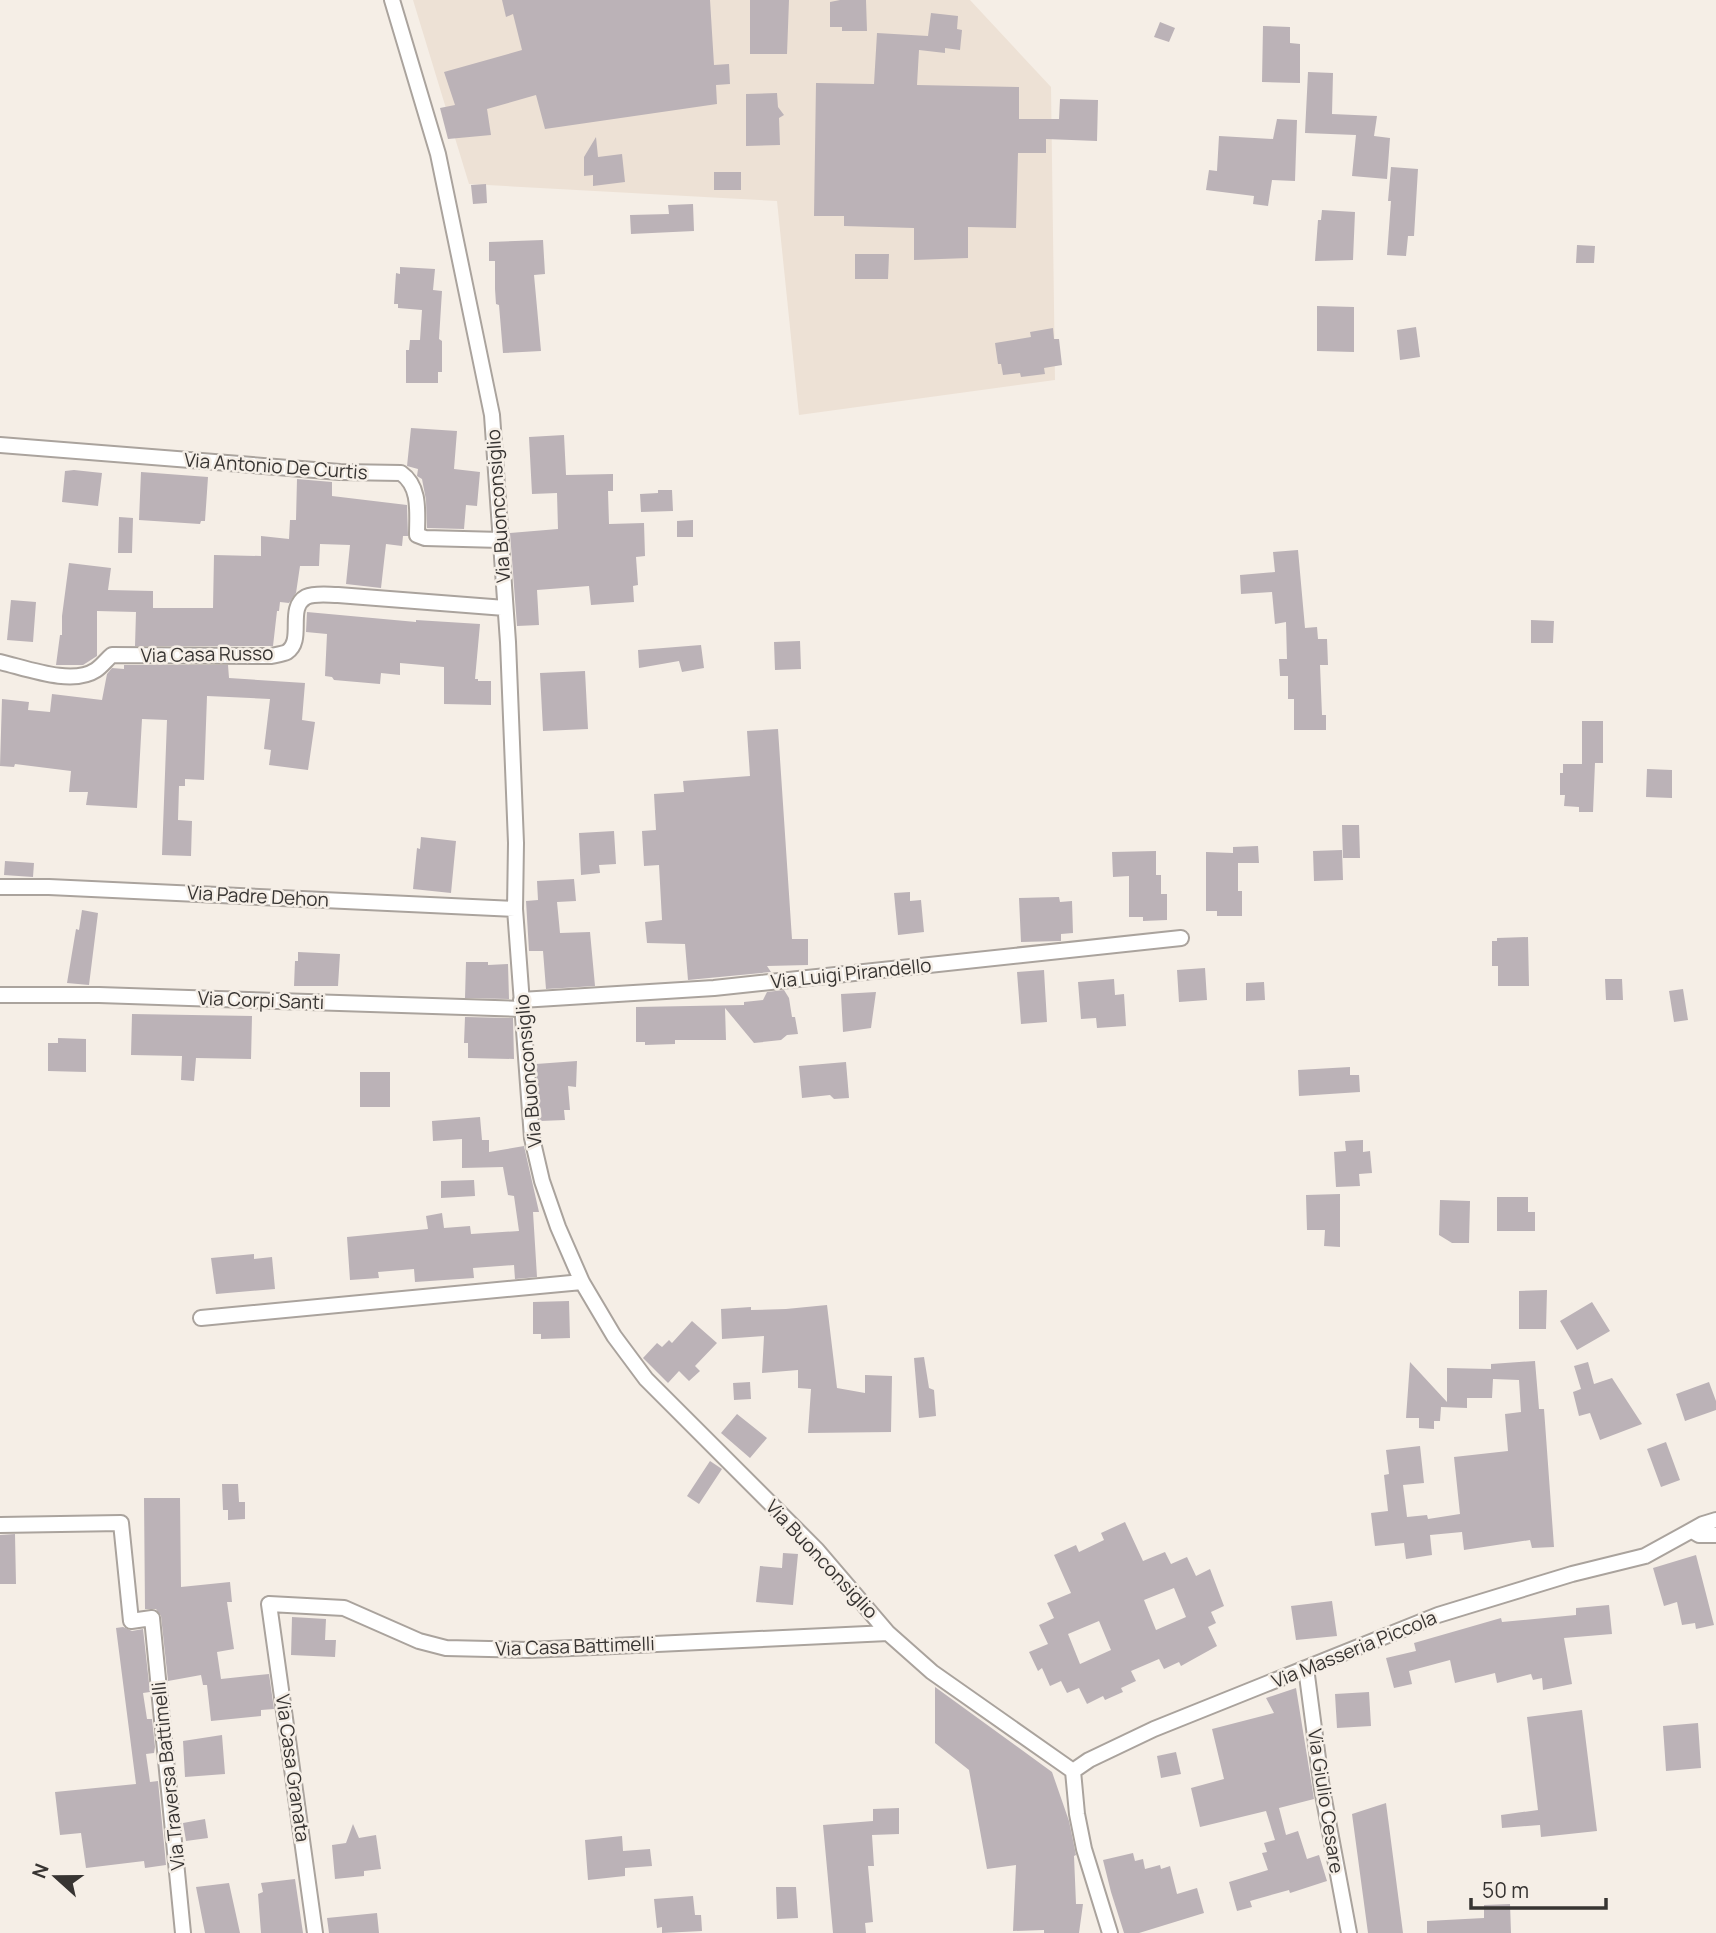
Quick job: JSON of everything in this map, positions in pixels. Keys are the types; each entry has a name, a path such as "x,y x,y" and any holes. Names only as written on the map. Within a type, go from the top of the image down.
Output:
{"street":[{"name":"Via Buonconsiglio","path":"393,0 438,154 492,415 505,608 516,843 515,909 532,1138 541,1181 582,1282 614,1336 646,1379 817,1550 888,1633 932,1672 1073,1772"},
{"name":"Via Antonio De Curtis","path":"0,445 340,472 401,474 408,478 416,491 417,535 425,538 501,540"},
{"name":"Via Casa Russo","path":"0,662 48,675 71,675 95,671 112,655 271,656 287,652 294,643 297,607 304,598 314,595 505,608"},
{"name":"Via Padre Dehon","path":"0,887 74,888 515,909"},
{"name":"Via Luigi Pirandello","path":"522,1004 714,988 1181,938"},
{"name":"Via Corpi Santi","path":"0,995 522,1004"},
{"path":"201,1318 582,1282"},
{"name":"Via Masseria Piccola","path":"1073,1772 1089,1760 1154,1729 1438,1615 1572,1574 1645,1556 1716,1520"},
{"name":"Via Traversa Battimelli","path":"0,1525 121,1523 131,1621 152,1618 183,1933"},
{"path":"1692,1531 1699,1535 1716,1535"},
{"name":"Via Casa Battimelli","path":"269,1604 344,1608 419,1641 446,1648 529,1650 888,1633"},
{"name":"Via Casa Granata","path":"269,1604 315,1933"},
{"name":"Via Giulio Cesare","path":"1306,1668 1322,1789 1349,1933"},
{"path":"1073,1772 1084,1849 1110,1933"}],"shaded area":[{"path":"413,0 970,0 1051,87 1055,380 799,415 777,201 469,184"}],"building":[{"path":"502,0 710,0 714,65 729,64 730,84 716,85 717,104 545,129 536,95 487,109 491,135 448,139 440,108 455,105 444,72 522,50 513,14 506,17"},
{"path":"750,0 789,0 787,54 750,54"},
{"path":"866,0 867,31 842,31 842,27 830,27 830,2"},
{"path":"931,13 958,16 957,29 962,30 960,50 945,48 945,53 919,50 917,85 1019,87 1019,119 1059,119 1060,99 1098,100 1097,141 1046,139 1046,153 1018,153 1016,228 968,227 968,258 914,260 914,228 844,226 844,216 814,216 816,83 874,84 877,33 928,36"},
{"path":"1160,22 1175,28 1169,42 1154,37"},
{"path":"1263,26 1290,27 1290,43 1300,44 1300,83 1262,82"},
{"path":"1308,72 1333,73 1332,114 1377,116 1374,136 1390,138 1387,179 1352,176 1356,135 1305,133"},
{"path":"777,93 778,107 784,115 779,118 780,145 746,146 746,94"},
{"path":"1277,119 1297,120 1295,181 1272,180 1268,206 1253,204 1254,196 1206,190 1209,170 1217,171 1219,136 1273,139"},
{"path":"596,137 598,157 622,154 625,182 593,186 593,175 584,176 584,157"},
{"path":"1391,167 1418,169 1414,236 1408,236 1406,256 1387,255"},
{"path":"714,172 741,172 741,190 714,190"},
{"path":"486,184 487,203 473,204 471,185"},
{"path":"693,204 694,231 631,234 630,215 669,214 668,205"},
{"path":"1322,210 1355,212 1353,260 1315,261 1318,220 1321,220"},
{"path":"543,240 545,274 534,275 541,351 503,353 499,305 496,304 495,261 489,261 489,242"},
{"path":"1577,245 1595,246 1594,263 1576,263"},
{"path":"855,254 889,254 888,279 855,279"},
{"path":"400,267 435,269 433,290 442,291 439,339 442,341 442,372 438,372 438,383 406,383 406,350 409,350 410,340 420,340 422,310 398,308 398,304 394,304 396,273 400,274"},
{"path":"1317,306 1354,307 1354,352 1317,351"},
{"path":"1416,327 1420,357 1400,360 1397,330"},
{"path":"1053,328 1054,339 1059,339 1062,365 1044,368 1045,374 1021,377 1020,373 1003,375 1001,364 998,364 995,343 1031,337 1030,332"},
{"path":"411,428 457,431 454,469 480,472 477,506 466,505 464,529 427,528 422,479 417,476 418,469 407,466"},
{"path":"564,435 566,475 613,474 613,491 608,491 609,524 644,523 645,556 636,557 638,585 633,586 634,602 591,605 589,586 537,590 539,625 517,626 510,533 558,529 557,493 532,494 529,437"},
{"path":"65,471 102,473 98,506 62,502"},
{"path":"141,472 208,477 205,521 200,524 139,520"},
{"path":"297,479 332,482 332,496 407,505 408,536 403,536 402,546 386,544 381,588 346,584 350,545 320,544 319,566 300,566 296,593 289,603 280,602 273,646 135,646 136,612 97,611 97,656 83,665 56,665 62,635 69,563 111,568 108,590 153,591 153,608 213,608 214,555 261,556 261,536 289,539 290,520 296,520"},
{"path":"658,490 672,490 673,511 641,512 640,494 658,493"},
{"path":"119,517 133,518 132,553 118,553"},
{"path":"693,520 693,537 677,537 677,521"},
{"path":"1298,550 1305,628 1317,627 1318,639 1327,639 1328,665 1320,665 1322,715 1326,715 1326,730 1294,730 1294,699 1288,699 1288,676 1280,676 1279,659 1287,659 1286,622 1275,624 1272,592 1241,594 1240,575 1275,572 1273,552"},
{"path":"11,600 36,602 33,642 7,640"},
{"path":"307,612 416,622 480,624 475,679 491,681 491,705 444,704 444,667 400,663 400,675 381,673 380,684 334,680 325,676 327,634 306,632"},
{"path":"1531,620 1554,621 1553,643 1531,643"},
{"path":"800,641 801,669 775,670 774,642"},
{"path":"701,645 704,668 682,672 679,661 639,668 638,650"},
{"path":"124,665 228,665 229,678 305,683 302,720 315,722 308,770 269,765 271,750 264,749 270,699 207,696 204,780 185,779 185,786 179,786 178,820 192,821 191,856 162,855 167,720 142,719 137,808 86,805 88,792 69,792 71,771 15,764 14,767 0,766 2,699 29,702 28,710 50,712 52,694 102,700 107,674 112,668 124,669"},
{"path":"585,671 588,729 543,731 540,673"},
{"path":"1582,721 1603,721 1603,763 1595,763 1593,812 1579,812 1579,807 1564,806 1565,795 1560,795 1560,773 1563,773 1563,764 1582,764"},
{"path":"778,729 792,939 808,939 808,965 767,966 771,972 688,980 685,944 647,943 645,922 662,920 659,865 644,866 642,831 656,830 654,794 684,792 683,781 750,776 747,731"},
{"path":"1647,769 1672,770 1672,798 1646,797"},
{"path":"1342,825 1359,825 1360,858 1343,858"},
{"path":"614,831 616,864 599,865 600,873 581,875 579,833"},
{"path":"421,837 456,841 451,893 413,889 417,848 420,849"},
{"path":"1258,846 1259,863 1238,863 1238,891 1242,891 1242,916 1217,916 1217,911 1206,911 1206,852 1233,853 1233,847"},
{"path":"1342,850 1343,880 1314,881 1313,851"},
{"path":"1156,851 1156,875 1161,875 1161,894 1167,894 1167,920 1143,921 1143,917 1129,917 1129,876 1113,877 1112,852"},
{"path":"5,861 34,863 33,877 4,875"},
{"path":"574,879 576,901 557,902 560,933 590,932 595,986 546,989 543,951 529,951 526,901 538,900 537,881"},
{"path":"910,892 910,901 921,900 924,932 898,935 894,893"},
{"path":"1059,897 1060,902 1072,901 1073,933 1061,934 1061,941 1021,942 1019,898"},
{"path":"82,910 98,913 89,985 67,983"},
{"path":"1528,937 1529,986 1498,986 1498,966 1492,966 1492,941 1497,941 1497,938"},
{"path":"298,952 340,954 338,986 294,986"},
{"path":"466,962 508,964 509,999 465,998"},
{"path":"1205,968 1207,1000 1179,1002 1177,970"},
{"path":"1044,970 1047,1022 1021,1024 1017,972"},
{"path":"1114,979 1115,995 1124,994 1126,1026 1097,1028 1096,1018 1081,1019 1078,982"},
{"path":"1605,979 1622,979 1623,1000 1606,1000"},
{"path":"1264,982 1265,1000 1246,1001 1246,983"},
{"path":"1683,989 1688,1020 1674,1022 1669,991"},
{"path":"784,990 789,998 798,1034 787,1035 781,1040 754,1043 725,1008 726,1040 675,1040 675,1044 645,1045 645,1042 636,1042 636,1007 744,1005 744,1002 763,1000 767,992"},
{"path":"876,992 871,1028 843,1032 841,994"},
{"path":"132,1014 252,1016 251,1059 196,1058 194,1081 181,1080 182,1056 131,1055"},
{"path":"465,1017 513,1018 514,1059 468,1058 468,1043 464,1043"},
{"path":"58,1038 86,1039 86,1072 48,1071 48,1043 58,1043"},
{"path":"577,1061 576,1087 568,1086 570,1110 564,1110 565,1120 540,1121 536,1064"},
{"path":"846,1062 849,1098 834,1099 830,1095 802,1098 799,1066"},
{"path":"1350,1067 1350,1075 1359,1075 1360,1092 1299,1096 1298,1070"},
{"path":"360,1072 390,1072 390,1107 360,1107"},
{"path":"480,1117 482,1140 489,1140 489,1152 524,1146 539,1212 533,1212 537,1277 515,1279 514,1265 473,1268 474,1278 415,1282 414,1269 378,1272 379,1278 350,1280 347,1237 428,1229 426,1216 442,1213 444,1228 470,1226 471,1234 519,1231 514,1196 508,1195 503,1167 462,1168 462,1139 433,1141 432,1121"},
{"path":"1363,1140 1363,1152 1370,1151 1372,1173 1359,1174 1360,1186 1336,1187 1334,1152 1346,1151 1345,1141"},
{"path":"474,1180 475,1196 441,1198 441,1181"},
{"path":"1340,1194 1340,1247 1324,1246 1325,1230 1307,1230 1306,1195"},
{"path":"1497,1197 1528,1197 1528,1212 1535,1212 1535,1231 1497,1231"},
{"path":"1440,1200 1470,1201 1469,1243 1452,1243 1439,1235"},
{"path":"254,1254 254,1259 272,1257 275,1289 216,1294 211,1258"},
{"path":"1547,1290 1546,1329 1519,1329 1519,1291"},
{"path":"569,1301 570,1338 541,1339 541,1334 533,1334 533,1302"},
{"path":"1592,1302 1610,1331 1577,1350 1560,1321"},
{"path":"827,1305 837,1388 865,1393 865,1375 892,1376 891,1432 808,1433 811,1389 798,1388 798,1370 762,1373 764,1336 722,1339 721,1309 786,1309"},
{"path":"692,1321 717,1343 695,1366 700,1371 689,1381 679,1371 668,1383 643,1358 657,1343 662,1347 669,1340 672,1343"},
{"path":"924,1357 929,1388 934,1390 936,1416 919,1418 914,1358"},
{"path":"1535,1361 1539,1409 1544,1409 1554,1547 1532,1548 1530,1540 1464,1550 1462,1532 1430,1535 1432,1555 1406,1559 1404,1543 1375,1546 1371,1513 1388,1511 1384,1475 1389,1474 1386,1450 1420,1446 1424,1483 1403,1485 1407,1517 1427,1515 1428,1519 1460,1514 1454,1457 1508,1451 1505,1414 1521,1412 1519,1380 1493,1379 1492,1398 1467,1398 1467,1408 1441,1407 1440,1421 1434,1421 1434,1429 1419,1428 1419,1418 1406,1418 1410,1362 1447,1402 1447,1368 1491,1369 1491,1364"},
{"path":"1588,1362 1594,1384 1612,1378 1642,1424 1600,1440 1590,1413 1579,1416 1573,1392 1581,1389 1574,1366"},
{"path":"750,1382 751,1399 734,1400 733,1383"},
{"path":"1709,1382 1716,1401 1716,1410 1685,1421 1676,1394"},
{"path":"737,1414 767,1438 750,1458 721,1433"},
{"path":"1666,1442 1680,1480 1661,1487 1647,1449"},
{"path":"710,1461 722,1469 699,1504 687,1496"},
{"path":"222,1484 238,1484 239,1502 245,1502 245,1519 228,1520 228,1510 223,1510"},
{"path":"144,1498 180,1498 181,1587 230,1582 232,1602 227,1602 234,1649 217,1652 221,1679 269,1674 274,1709 261,1710 261,1716 211,1721 207,1685 203,1685 201,1675 168,1681 161,1616 156,1609 145,1609"},
{"path":"1125,1522 1143,1561 1165,1552 1171,1564 1187,1557 1196,1576 1210,1569 1224,1606 1211,1612 1216,1623 1208,1627 1217,1646 1181,1666 1179,1662 1164,1669 1159,1659 1131,1671 1136,1681 1121,1688 1123,1692 1105,1700 1103,1696 1087,1704 1079,1688 1067,1693 1061,1681 1050,1686 1042,1668 1038,1671 1029,1652 1048,1644 1039,1625 1054,1618 1047,1603 1071,1593 1054,1555 1076,1545 1079,1552 1104,1540 1101,1533","holes":["1174,1588 1186,1617 1156,1630 1144,1600","1099,1621 1111,1650 1080,1664 1068,1634"]},
{"path":"15,1534 16,1584 0,1584 0,1535"},
{"path":"783,1553 798,1554 793,1605 756,1602 760,1566 782,1568"},
{"path":"1696,1555 1714,1625 1696,1629 1695,1623 1682,1625 1677,1602 1664,1606 1653,1568"},
{"path":"1332,1601 1337,1636 1296,1640 1291,1606"},
{"path":"1609,1605 1612,1634 1564,1638 1572,1684 1543,1690 1542,1678 1533,1680 1531,1674 1497,1683 1495,1673 1455,1683 1450,1660 1409,1671 1412,1684 1394,1688 1386,1658 1416,1651 1414,1643 1501,1618 1502,1622 1576,1615 1576,1608"},
{"path":"292,1617 326,1619 325,1640 336,1640 335,1657 291,1655"},
{"path":"123,1627 132,1631 143,1629 150,1692 143,1693 147,1719 152,1719 155,1747 154,1753 146,1754 150,1782 158,1781 166,1865 145,1868 144,1861 86,1868 81,1833 60,1835 55,1792 136,1784 116,1628"},
{"path":"935,1687 1052,1772 1069,1821 1076,1855 1076,1904 1083,1904 1079,1933 1013,1931 1016,1865 987,1869 969,1770 935,1743"},
{"path":"1296,1688 1314,1799 1279,1808 1286,1835 1298,1831 1307,1859 1319,1855 1327,1881 1290,1893 1289,1890 1250,1901 1252,1907 1237,1911 1229,1882 1268,1870 1262,1853 1267,1852 1264,1843 1275,1840 1266,1811 1200,1827 1191,1788 1224,1779 1212,1729 1274,1713 1266,1698"},
{"path":"1369,1692 1371,1726 1337,1728 1335,1694"},
{"path":"1582,1710 1597,1831 1541,1837 1540,1825 1502,1828 1501,1815 1538,1810 1527,1717"},
{"path":"1698,1723 1701,1768 1666,1771 1663,1726"},
{"path":"222,1735 225,1774 185,1777 183,1741"},
{"path":"1176,1752 1181,1774 1161,1778 1157,1756"},
{"path":"1386,1803 1403,1933 1368,1933 1352,1814"},
{"path":"899,1808 899,1834 872,1835 874,1866 868,1866 873,1922 865,1923 866,1933 833,1933 823,1825 873,1821 873,1809"},
{"path":"205,1819 208,1838 186,1841 183,1823"},
{"path":"353,1824 359,1838 376,1835 381,1869 364,1871 364,1876 335,1879 332,1845 346,1843"},
{"path":"622,1836 623,1851 650,1849 652,1866 625,1868 625,1876 588,1880 585,1840"},
{"path":"1133,1853 1135,1861 1143,1859 1145,1869 1160,1865 1161,1869 1170,1866 1177,1894 1197,1888 1204,1913 1139,1933 1124,1933 1103,1860"},
{"path":"295,1879 303,1933 261,1933 258,1894 263,1892 261,1883"},
{"path":"229,1883 240,1933 205,1933 196,1887"},
{"path":"776,1887 796,1887 798,1918 777,1919"},
{"path":"693,1896 695,1915 701,1915 702,1931 662,1933 662,1927 657,1928 654,1899"},
{"path":"1510,1904 1511,1933 1427,1933 1427,1921 1484,1918 1484,1905"},
{"path":"377,1913 379,1933 329,1933 327,1918"}]}
